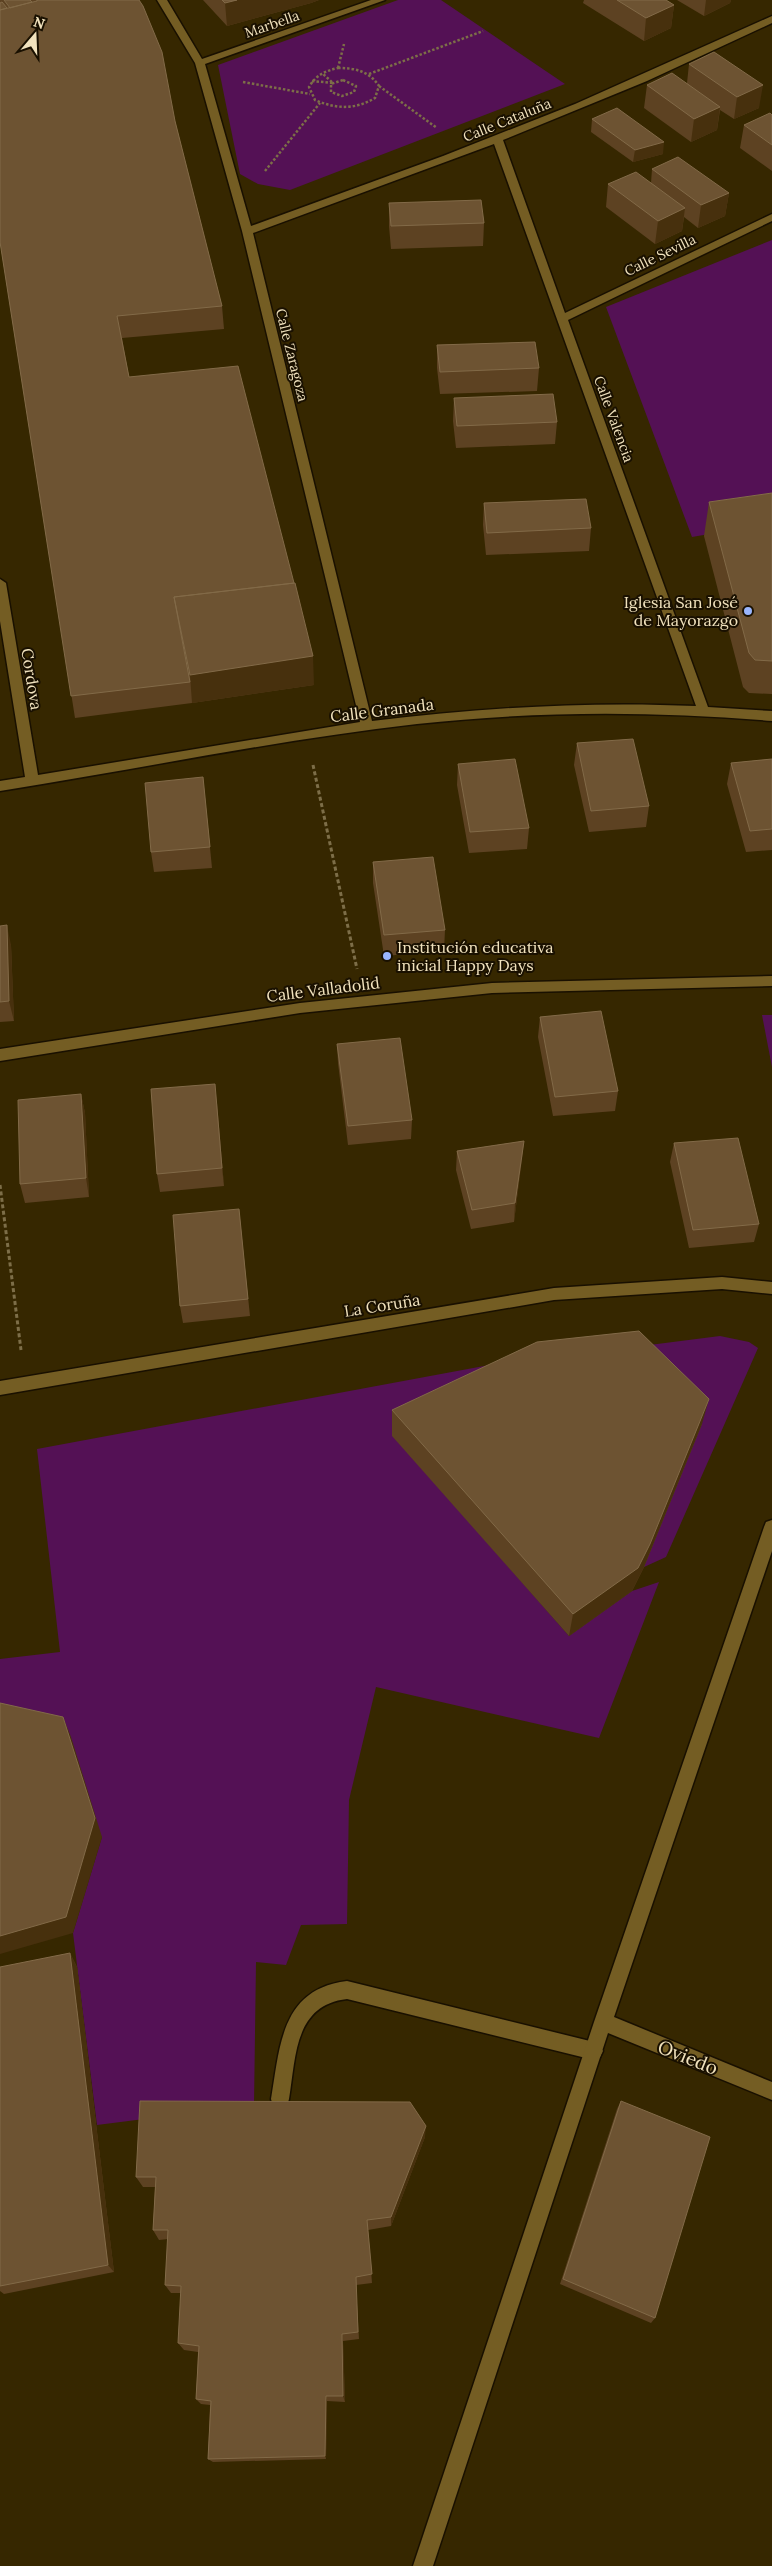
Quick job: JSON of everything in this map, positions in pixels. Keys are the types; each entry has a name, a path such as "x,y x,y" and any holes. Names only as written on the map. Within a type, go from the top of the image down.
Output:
{"street":[{"name":"Calle Zaragoza","path":"162,0 200,63 247,231 367,726"},
{"name":"Marbella","path":"200,63 380,0"},
{"name":"Calle Cataluña","path":"247,231 497,139 630,84 772,19"},
{"name":"Calle Valencia","path":"497,139 703,709"},
{"name":"Calle Sevilla","path":"562,319 772,217"},
{"name":"Cordova","path":"0,583 32,781"},
{"name":"Calle Granada","path":"0,786 367,726 536,710 703,709 772,716"},
{"name":"Calle Valladolid","path":"0,1055 300,1008 492,988 772,981"},
{"name":"La Coruña","path":"0,1388 554,1294 722,1283 772,1288"},
{"path":"422,2566 603,2022 772,1527"},
{"path":"280,2099 294,2027 303,2010 322,1995 347,1990 594,2051"},
{"name":"Oviedo","path":"603,2022 772,2091"}],"path":[{"path":"369,74 483,31"},
{"path":"310,94 309,87 312,80 322,73 350,68 369,74 379,86 438,128"},
{"path":"322,73 333,83"},
{"path":"235,80 310,94 320,102 335,108 358,106 374,98 379,86"},
{"path":"312,80 333,83 347,81 354,83 357,88 350,94 338,95 330,89 333,83"},
{"path":"260,177 320,102"},
{"path":"307,736 364,1001"},
{"path":"0,1185 26,1383"}],"shaded area":[{"path":"398,0 441,0 565,84 290,190 258,184 240,174 218,65"},
{"path":"772,240 772,523 692,537 606,307"},
{"path":"762,1015 772,1015 772,1067"},
{"path":"720,1336 749,1342 758,1348 666,1557 644,1567 393,1435 569,1636 632,1591 659,1582 599,1738 376,1687 349,1800 347,1924 301,1925 286,1965 256,1962 254,2105 97,2125 73,1933 102,1837 0,1722 0,1659 60,1652 37,1449 484,1366"}],"building":[{"path":"4,0 30,0 32,2 10,8"},
{"path":"37,0 139,0 143,6 162,52 175,121 222,306 117,316 129,377 238,366 294,583 174,597 190,682 71,696 0,242 0,10"},
{"path":"222,0 237,0 225,3"},
{"path":"617,0 666,0 674,5 646,18"},
{"path":"2,2 7,8 0,10 0,3"},
{"path":"714,52 763,85 737,97 689,64"},
{"path":"672,73 720,107 694,119 647,85"},
{"path":"617,108 664,142 635,150 592,119"},
{"path":"770,113 772,115 772,145 744,125"},
{"path":"678,157 729,193 701,205 652,169"},
{"path":"636,172 685,208 658,221 608,184"},
{"path":"481,200 484,223 391,226 389,203"},
{"path":"535,342 539,368 440,372 437,345"},
{"path":"553,394 557,422 457,426 454,398"},
{"name":"Iglesia San José de Mayorazgo","path":"772,493 772,661 755,660 749,653 709,502"},
{"path":"586,499 591,528 487,533 484,503"},
{"path":"295,583 313,656 190,675 174,597"},
{"path":"633,739 649,806 591,811 577,743"},
{"path":"515,759 529,828 470,832 458,764"},
{"path":"772,759 772,829 750,831 731,763"},
{"path":"203,777 210,847 151,852 145,783"},
{"path":"433,857 445,930 384,935 373,862"},
{"path":"7,925 9,1001 0,1002 0,926"},
{"path":"601,1011 618,1091 555,1097 540,1017"},
{"path":"400,1038 412,1120 348,1126 337,1044"},
{"path":"215,1084 222,1168 157,1174 151,1089"},
{"path":"81,1094 86,1178 20,1184 18,1100"},
{"path":"738,1138 759,1224 693,1230 674,1143"},
{"path":"524,1141 515,1203 472,1210 457,1151"},
{"path":"239,1209 248,1299 180,1306 173,1215"},
{"path":"639,1331 709,1399 650,1544 638,1568 573,1614 392,1410 537,1342"},
{"path":"0,1703 63,1717 95,1818 66,1917 0,1936"},
{"path":"70,1953 108,2265 0,2286 0,1967"},
{"path":"140,2101 410,2102 426,2126 391,2217 367,2220 372,2274 356,2277 358,2332 342,2334 343,2396 326,2396 325,2456 208,2459 211,2401 196,2399 199,2346 178,2343 181,2286 165,2285 168,2230 153,2230 156,2177 136,2177"},
{"path":"621,2101 710,2137 655,2318 563,2279"}],"place":[{"name":"Iglesia San José de Mayorazgo","path":"748,611"},
{"name":"Institución educativa inicial Happy Days","path":"387,956"}]}
